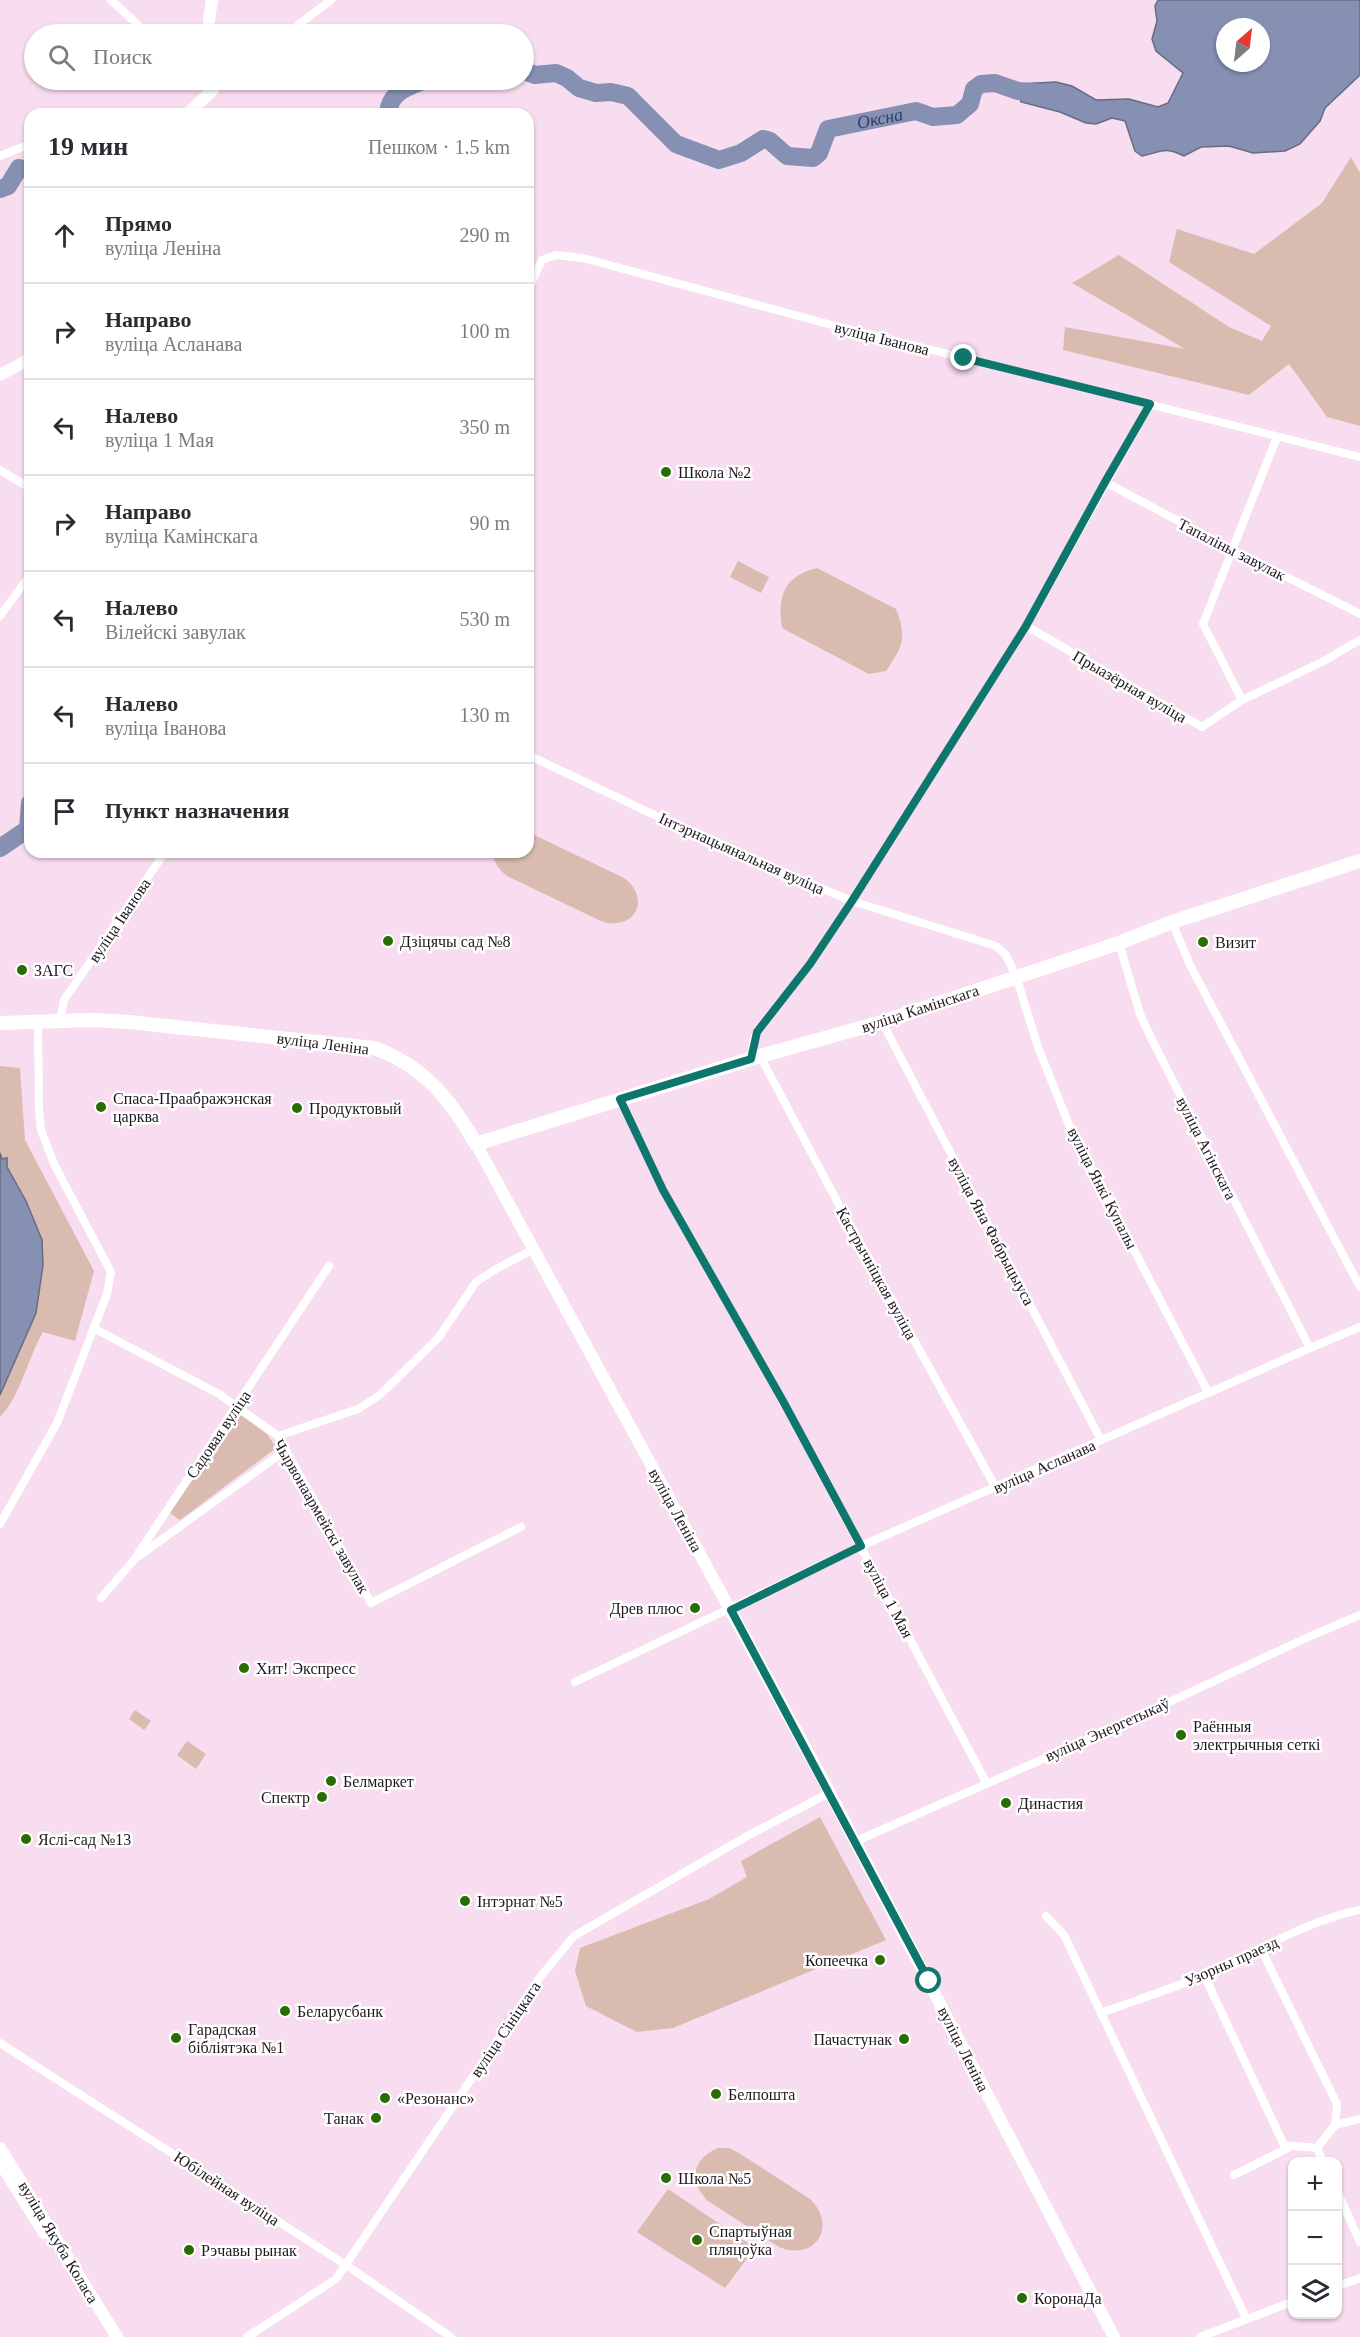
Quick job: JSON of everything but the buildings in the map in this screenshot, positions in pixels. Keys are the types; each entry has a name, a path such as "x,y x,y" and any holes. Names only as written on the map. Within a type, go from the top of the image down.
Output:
{"main road":[{"path":"208,24 212,0"},
{"path":"194,108 213,90"},
{"path":"0,375 24,362"},
{"name":"вуліца Камінскага","path":"476,1144 755,1058 882,1022 1119,943 1172,922 1360,861"},
{"name":"вуліца Леніна","path":"0,1023 129,1022 374,1048 401,1059 424,1075 457,1115 476,1144 731,1610 1114,2337"},
{"name":"вуліца Якуба Коласа","path":"0,2148 117,2337"},
{"name":"вуліца Якуба Коласа","path":"0,2163 107,2337"}],"street":[{"path":"111,0 137,24"},
{"path":"299,24 331,0"},
{"path":"0,156 24,146"},
{"name":"вуліца Іванова","path":"534,277 542,260 556,255 583,258 828,324 1360,457"},
{"path":"755,1058 757,1032 810,964 852,901 1026,626 1150,404"},
{"path":"1242,700 1203,624 1277,437"},
{"path":"0,470 24,484"},
{"name":"Тапаліны завулак","path":"1105,482 1360,614"},
{"path":"0,616 24,583"},
{"name":"Прыазёрная вуліца","path":"1026,626 1197,726 1207,726 1242,700 1322,662 1360,640"},
{"name":"Інтэрнацыянальная вуліца","path":"534,758 722,847 852,901 996,946 1006,955 1016,976"},
{"name":"вуліца Іванова","path":"60,1021 64,1000 161,858"},
{"path":"1172,922 1190,966 1360,1287"},
{"name":"вуліца Агінскага","path":"1119,943 1140,1014 1152,1040 1310,1348"},
{"name":"вуліца Янкі Купалы","path":"1016,976 1038,1047 1069,1125 1208,1392"},
{"path":"0,1524 57,1423 95,1329 107,1294 111,1272 54,1164 41,1130 38,1022"},
{"name":"вуліца Яна Фабрыцыуса","path":"882,1022 1101,1440"},
{"name":"Кастрычніцкая вуліца","path":"755,1058 996,1488"},
{"name":"вуліца 1 Мая","path":"620,1099 663,1190 783,1401 986,1782"},
{"path":"278,1436 358,1409 381,1395 439,1337 476,1282 532,1250"},
{"name":"Садовая вуліца","path":"101,1598 134,1560 328,1266"},
{"name":"вуліца Асланава","path":"575,1682 731,1610 861,1546 1360,1327"},
{"name":"Чырвонаармейскі завулак","path":"95,1329 219,1394 278,1436 371,1603 520,1527"},
{"path":"134,1560 286,1450"},
{"name":"вуліца Энергетыкаў","path":"854,1842 986,1782 1116,1727 1304,1638 1360,1615"},
{"name":"вуліца Сініцкага","path":"247,2337 336,2279 541,1976 574,1936 749,1835 829,1793"},
{"name":"Узорны праезд","path":"1101,2013 1204,1975 1344,1913 1360,1910"},
{"path":"1046,1916 1064,1935 1246,2318"},
{"path":"1261,1949 1337,2104 1335,2125 1317,2148"},
{"path":"1204,1975 1284,2145 1317,2148"},
{"name":"Юбілейная вуліца","path":"0,2043 346,2265 451,2337"},
{"path":"1335,2125 1360,2119"},
{"path":"1234,2175 1293,2146"},
{"path":"1317,2148 1321,2157"},
{"path":"1342,2202 1360,2242"},
{"path":"1342,2285 1360,2278"},
{"path":"1200,2337 1288,2304"}],"shaded area":[{"path":"1351,157 1360,173 1360,426 1327,417 1289,364 1249,395 1063,350 1065,327 1185,349 1072,283 1119,255 1229,327 1262,341 1271,326 1169,262 1177,229 1254,254 1322,203"},
{"path":"738,561 769,577 761,593 730,577"},
{"path":"817,568 896,609 902,642 886,671 869,674 782,628 781,606 785,589 797,576"},
{"path":"534,835 624,878 637,894 636,911 624,921 603,922 507,876 497,866 494,859 534,858"},
{"path":"0,1066 20,1068 25,1140 94,1271 75,1341 43,1332 13,1399 0,1417"},
{"path":"238,1413 268,1435 276,1448 180,1520 170,1513"},
{"path":"135,1710 151,1721 144,1730 129,1719"},
{"path":"187,1741 206,1754 196,1769 177,1755"},
{"path":"820,1817 886,1940 673,2028 637,2032 586,2006 575,1971 580,1948 709,1899 747,1877 741,1861"},
{"path":"718,2148 729,2148 739,2153 810,2199 818,2209 822,2220 822,2230 812,2246 803,2250 779,2247 708,2201 697,2186 696,2171 703,2158"},
{"name":"Спартыўная пляцоўка","path":"668,2189 755,2248 725,2288 637,2232"}],"water":[{"path":"1158,0 1360,0 1360,75 1325,108 1320,121 1300,144 1285,151 1253,153 1229,146 1201,147 1184,156 1167,151 1142,156 1135,151 1125,121 1112,118 1096,124 1086,123 1060,112 1021,102 1017,84 1056,82 1072,86 1096,100 1129,99 1158,107 1168,103 1183,73 1156,51 1152,39 1157,21 1155,6"},
{"path":"0,1153 2,1159 7,1158 7,1167 26,1201 42,1240 43,1265 36,1313 0,1395"}],"waterway":[{"name":"Оксна","path":"534,75 556,73 567,78 579,88 596,93 611,92 628,96 676,144 719,160 741,153 763,139 770,141 787,156 813,158 819,153 828,129 916,111 933,117 957,115 970,104 974,89 981,84 995,83 1018,91 1041,93"},
{"name":"Оксна","path":"389,108 392,100 402,90"},
{"path":"0,189 8,186 19,168 24,169"},
{"name":"Оксна","path":"0,848 24,832"}],"place":[{"name":"Школа №2","path":"666,472"},
{"name":"Дзіцячы сад №8","path":"388,941"},
{"name":"Визит","path":"1203,942"},
{"name":"ЗАГС","path":"22,970"},
{"name":"Спаса-Праабражэнская царква","path":"101,1107"},
{"name":"Продуктовый","path":"297,1108"},
{"name":"Древ плюс","path":"695,1608"},
{"name":"Хит! Экспресс","path":"244,1668"},
{"name":"Раённыя электрычныя сеткі","path":"1181,1735"},
{"name":"Белмаркет","path":"331,1781"},
{"name":"Спектр","path":"322,1797"},
{"name":"Династия","path":"1006,1803"},
{"name":"Яслі-сад №13","path":"26,1839"},
{"name":"Інтэрнат №5","path":"465,1901"},
{"name":"Копеечка","path":"880,1960"},
{"name":"Беларусбанк","path":"285,2011"},
{"name":"Гарадская бібліятэка №1","path":"176,2038"},
{"name":"Пачастунак","path":"904,2039"},
{"name":"Белпошта","path":"716,2094"},
{"name":"«Резонанс»","path":"385,2098"},
{"name":"Танак","path":"376,2118"},
{"name":"Школа №5","path":"666,2178"},
{"name":"Спартыўная пляцоўка","path":"697,2240"},
{"name":"Рэчавы рынак","path":"189,2250"},
{"name":"КоронаДа","path":"1022,2298"}],"route":[{"path":"929,1981 731,1610 861,1546 783,1401 663,1190 620,1099 751,1059 757,1032 810,964 852,901 1026,626 1150,404 964,358"}]}
